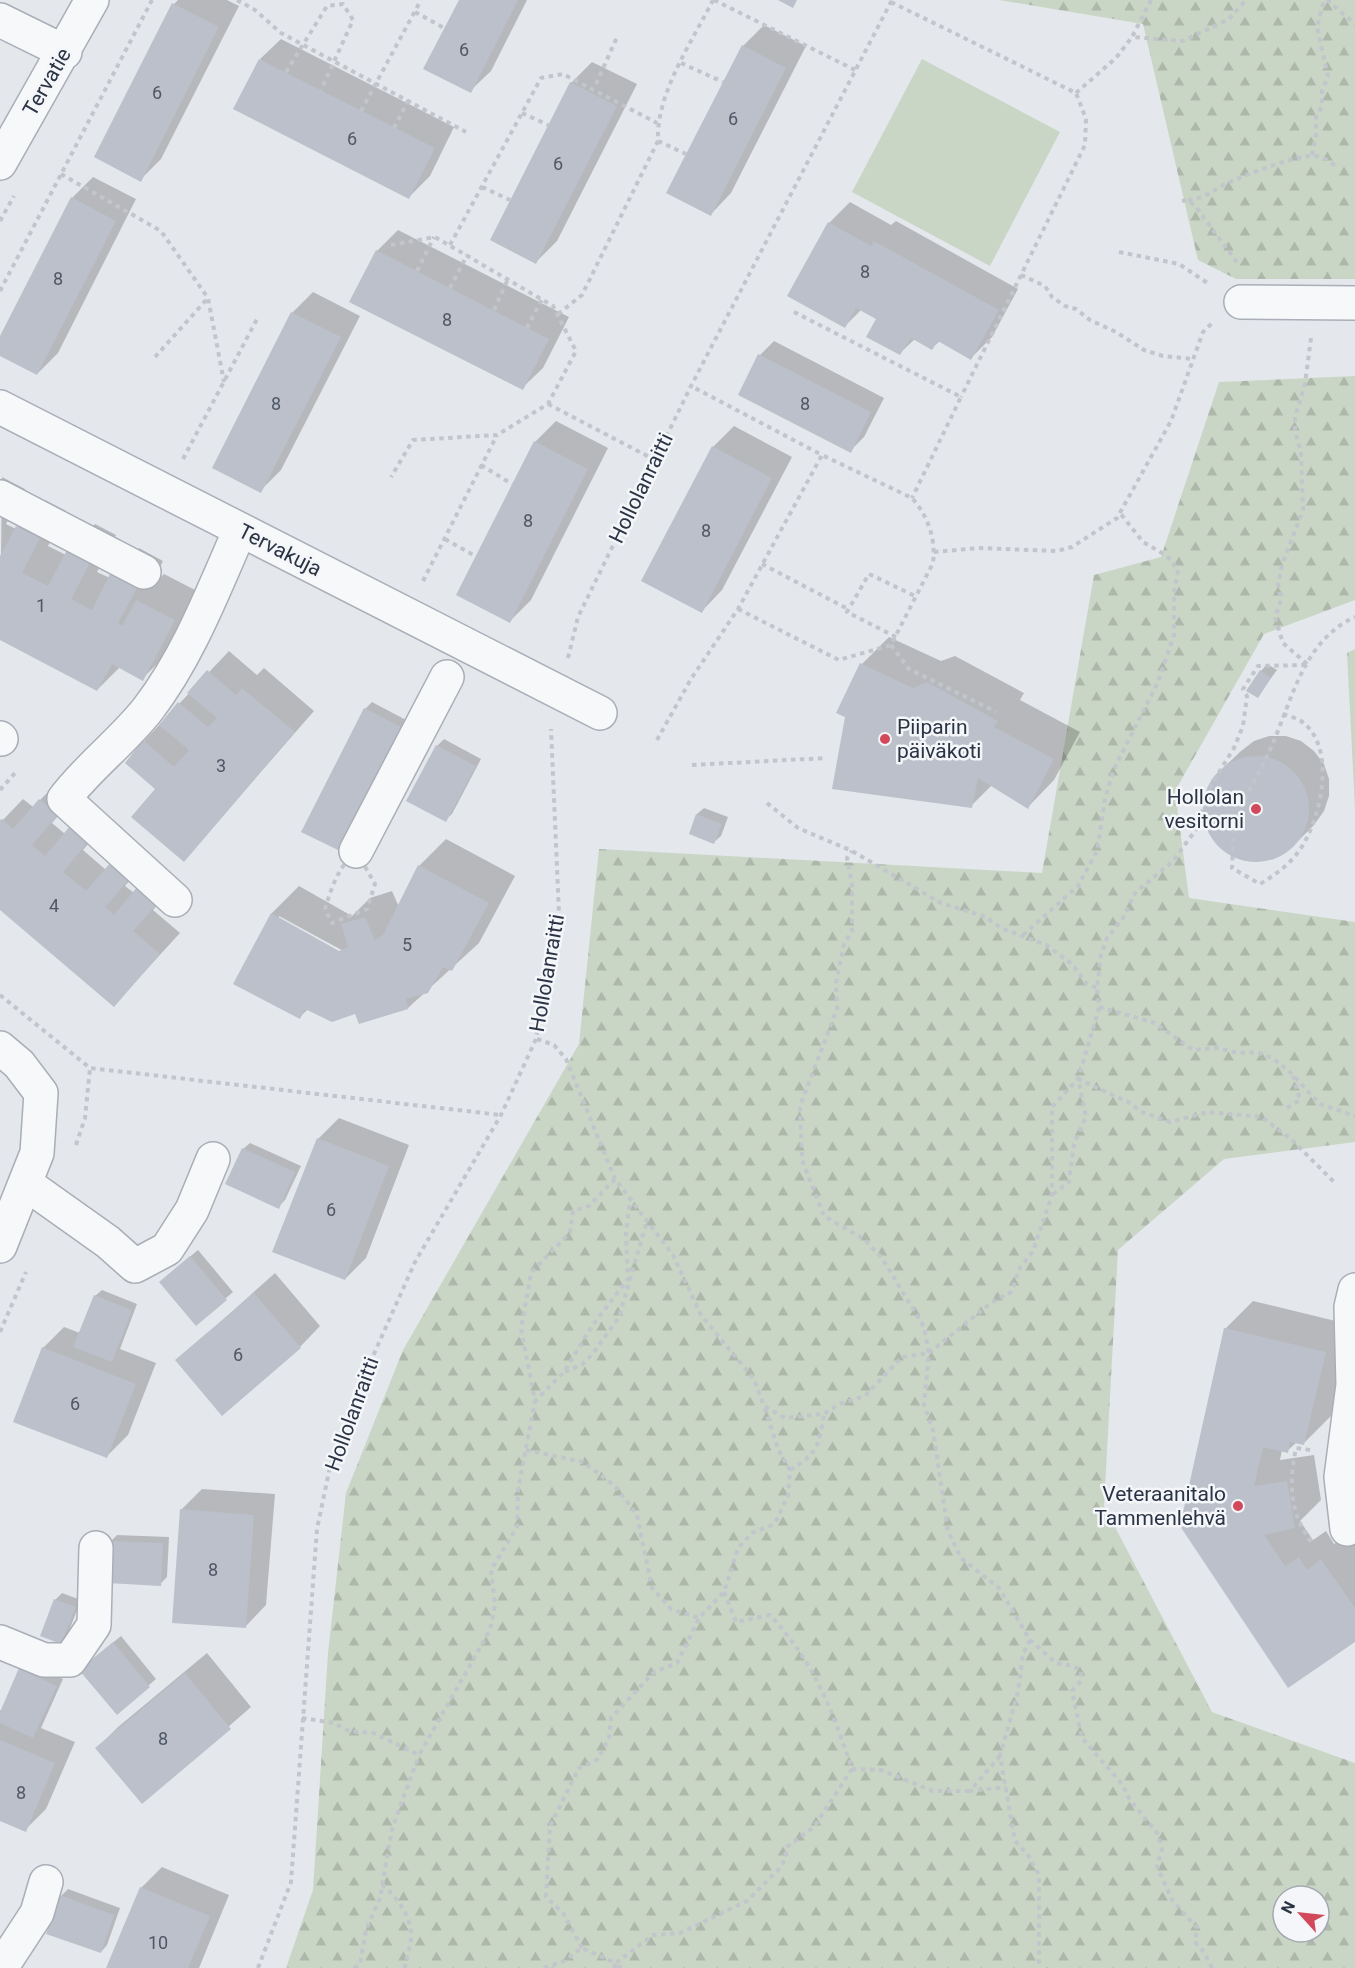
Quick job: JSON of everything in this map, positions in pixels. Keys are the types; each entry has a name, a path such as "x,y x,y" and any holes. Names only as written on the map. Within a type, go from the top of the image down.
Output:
{"street":[{"name":"Tervatie","path":"0,163 92,0"},
{"path":"0,20 64,52"},
{"path":"1244,302 1355,303"},
{"name":"Tervakuja","path":"0,407 600,713"},
{"path":"0,497 144,572"},
{"path":"175,900 64,799 79,778 147,710 170,675 187,648 240,530"},
{"path":"356,851 447,676"},
{"path":"0,1048 19,1064 41,1093 37,1153 0,1246"},
{"path":"25,1183 108,1242 135,1266 167,1249 192,1210 213,1159"},
{"path":"1347,1529 1341,1477 1353,1385 1351,1307 1355,1290"},
{"path":"0,1642 44,1660 70,1660 94,1625 96,1548"},
{"path":"1,1968 37,1913 46,1882"}],"path":[{"path":"0,291 152,0"},
{"path":"237,0 255,10 281,33 466,132"},
{"path":"362,111 421,0"},
{"path":"558,315 582,295 658,141 657,123 681,63 713,0 855,70"},
{"path":"1076,93 1116,58 1132,37 1151,0"},
{"path":"1132,37 1183,40 1229,19 1246,0"},
{"path":"1311,155 1316,135 1316,117 1322,106 1322,91 1328,76 1317,27 1326,0 1355,24"},
{"path":"891,1 1076,93 1086,119 1085,145 912,498"},
{"name":"Hollolanraitti","path":"258,1968 291,1882 317,1529 330,1467 352,1403 415,1262 501,1114 536,1039 559,914 551,729 578,617 691,386 891,1"},
{"path":"286,72 327,6 343,4 353,20 321,90"},
{"path":"415,12 444,28"},
{"path":"596,84 618,35"},
{"path":"681,63 723,82"},
{"path":"450,245 541,78 563,74 657,123"},
{"path":"394,128 408,101"},
{"path":"522,113 548,125"},
{"path":"658,141 686,154"},
{"path":"1244,302 1246,284 1237,259 1196,207 1185,201 1199,200 1229,182 1311,155 1326,159 1337,169"},
{"path":"62,174 161,231 208,297 224,382"},
{"path":"482,187 510,200"},
{"path":"417,271 435,237"},
{"path":"391,245 435,237 450,245 553,306 576,351 548,404 497,435 413,440 391,477"},
{"path":"1119,252 1179,264 1211,285 1244,302"},
{"path":"450,288 467,255"},
{"path":"1021,275 1045,286 1052,297 1065,306 1076,309 1090,320 1144,350 1163,356 1193,359"},
{"path":"494,310 508,279"},
{"path":"154,357 208,297"},
{"path":"527,328 542,299"},
{"path":"934,552 979,549 1057,551 1079,542 1117,518 1172,422 1203,332 1226,308 1244,302"},
{"path":"1307,664 1283,643 1275,618 1281,600 1278,584 1282,565 1303,510 1301,452 1295,432 1295,417 1305,384 1315,302"},
{"path":"794,312 961,397"},
{"path":"166,492 257,319"},
{"path":"691,386 822,455 912,498 928,523 934,552 933,563 891,645 839,660 738,609"},
{"path":"548,404 655,460"},
{"path":"422,584 497,435"},
{"path":"657,740 691,679 738,609 822,455"},
{"path":"481,465 512,484"},
{"path":"1023,935 1078,886 1097,851 1105,800 1113,771 1158,682 1168,646 1174,635 1174,593 1178,570 1167,556 1143,542 1120,513"},
{"path":"445,539 475,556"},
{"path":"762,564 896,637"},
{"path":"848,609 869,574 915,596"},
{"path":"1283,714 1301,721 1315,736 1324,767 1323,777 1318,807 1300,850 1278,873 1260,884 1232,868 1235,826 1277,736 1283,714 1294,685 1336,626 1355,617"},
{"path":"891,645 909,669 996,712"},
{"path":"764,1406 785,1418 824,1414 839,1404 865,1396 902,1357 929,1353 992,1303 1011,1292 1020,1268 1033,1251 1052,1195 1052,1107 1078,1079 1099,1008 1097,988 1101,955 1107,938 1123,918 1135,892 1172,862 1201,822 1208,790 1234,748 1243,726 1247,696 1243,689 1258,666 1307,664"},
{"path":"692,765 826,758"},
{"path":"767,803 798,828 852,851 941,903 986,917 1001,928 1046,945 1072,964 1087,984 1097,988"},
{"path":"852,851 847,858 852,885 852,931 844,944 836,983 837,1009 800,1106 802,1160 824,1216 864,1239 882,1258 924,1327 929,1353 924,1404 933,1431 948,1531 962,1558 999,1588 1030,1640 1056,1663 1073,1666 1081,1671 1081,1682 1072,1691 1082,1738 1122,1785 1130,1800 1158,1834 1162,1849 1157,1866 1172,1900 1197,1928 1195,1942 1204,1952 1212,1968"},
{"path":"0,994 90,1068 501,1114"},
{"path":"1099,1008 1155,1023 1193,1050 1217,1048 1238,1053 1257,1052 1274,1059 1292,1074 1320,1104 1355,1116"},
{"path":"536,1039 554,1045 566,1059 615,1179 673,1255 701,1315 754,1379 778,1449 790,1470 788,1495 777,1519 772,1525 752,1533 738,1548 724,1592 699,1618 677,1664 654,1672 611,1718 609,1738 598,1759 579,1768 550,1826 546,1897 563,1913 582,1948 616,1963 621,1968"},
{"path":"1287,1108 1300,1100 1292,1074"},
{"path":"1052,1195 1070,1182 1074,1144 1086,1117 1078,1079"},
{"path":"1078,1079 1128,1102 1142,1112 1170,1122 1208,1112 1262,1117 1292,1140 1334,1182"},
{"path":"354,1968 360,1964 366,1930 380,1898 392,1829 419,1755 490,1630 495,1605 490,1570 517,1527 518,1490 535,1401 521,1329 531,1273 570,1232 573,1211 589,1206 615,1179"},
{"path":"535,1401 564,1372 592,1326 628,1279 626,1234 630,1200"},
{"path":"564,1372 588,1358 619,1317 628,1279 648,1221"},
{"path":"790,1470 806,1461 819,1446 824,1414"},
{"path":"526,1450 583,1462 615,1486 637,1515 652,1588 671,1609 699,1618"},
{"path":"724,1592 736,1622 770,1615 796,1643 829,1702 852,1769"},
{"path":"970,1791 1000,1756 1018,1692 1023,1654 1030,1640"},
{"path":"302,1718 334,1723 349,1731 373,1733 419,1755"},
{"path":"1000,1756 1015,1841 1028,1855 1039,1875 1039,1968"},
{"path":"852,1769 881,1770 933,1791 970,1791 1006,1787"},
{"path":"614,1968 616,1963 653,1935 680,1933 747,1901 782,1866 788,1846 814,1827 852,1769"},
{"path":"382,1884 404,1908 409,1921 411,1938 405,1968"},
{"path":"544,1968 562,1962 582,1948"}],"green space":[{"path":"999,0 1355,0 1355,279 1236,279 1198,260 1143,24"},
{"path":"922,59 1060,132 990,266 852,192"},
{"path":"1355,376 1355,600 1264,634 1175,791 1189,898 1355,922 1355,1142 1224,1159 1118,1250 1104,1506 1212,1712 1355,1763 1355,1968 286,1968 313,1890 328,1653 346,1493 403,1350 579,1044 599,849 1042,873 1094,575 1161,557 1219,382"},
{"path":"1355,649 1355,808 1347,653"}],"building":[{"path":"459,0 518,0 471,93 423,69"},
{"path":"778,0 797,0 793,8"},
{"path":"172,3 219,27 141,182 94,157"},
{"path":"742,45 786,68 711,216 666,193"},
{"path":"259,59 435,148 409,199 233,109"},
{"path":"570,82 617,106 536,264 490,240"},
{"path":"71,197 116,221 37,375 0,356 0,336"},
{"path":"828,222 871,246 874,241 999,310 971,360 938,341 932,350 911,338 900,355 866,337 876,319 856,308 845,328 787,296"},
{"path":"376,250 549,339 523,390 349,302"},
{"path":"291,312 341,337 261,493 212,468"},
{"path":"758,354 871,412 851,453 738,395"},
{"path":"534,441 588,469 510,623 456,595"},
{"path":"712,446 772,478 702,613 641,581"},
{"path":"16,526 40,538 22,573 48,586 67,550 90,563 71,599 92,610 110,574 137,588 118,623 122,626 136,600 175,620 143,681 112,664 97,691 0,640 0,556"},
{"path":"860,663 913,688 927,682 998,721 994,727 1054,759 1028,809 978,778 972,808 832,789 845,717 836,713"},
{"path":"207,670 236,695 242,688 295,732 184,862 131,817 155,789 125,763 143,740 174,767 189,750 159,725 178,702 208,727 217,718 187,693"},
{"path":"1260,670 1271,678 1258,698 1246,691"},
{"path":"364,708 403,728 340,851 301,832"},
{"path":"436,745 476,766 446,822 406,801"},
{"name":"Hollolan vesitorni","path":"1256,756 1276,760 1294,771 1305,789 1309,809 1305,829 1294,847 1276,858 1256,862 1236,858 1218,847 1207,829 1203,809 1207,789 1218,771 1236,760"},
{"path":"39,799 58,815 32,845 45,856 70,826 88,842 63,872 86,891 112,861 131,877 105,907 114,915 138,886 158,903 133,931 160,954 114,1007 0,910 0,820 2,819 13,829"},
{"path":"696,814 722,824 714,844 689,834"},
{"path":"418,865 489,903 452,971 443,967 428,993 406,999 408,1009 359,1024 355,1014 332,1022 305,1009 300,1019 233,984 271,913 339,951 348,947 341,924 365,917 375,940 383,935"},
{"path":"317,1138 389,1166 345,1280 272,1252"},
{"path":"242,1148 295,1172 279,1209 225,1184"},
{"path":"190,1256 227,1300 196,1326 159,1282"},
{"path":"254,1293 301,1348 222,1416 175,1360"},
{"path":"94,1295 132,1310 112,1362 73,1347"},
{"name":"Veteraanitalo Tammenlehvä","path":"1224,1328 1326,1352 1304,1445 1290,1442 1288,1453 1263,1447 1254,1486 1287,1481 1295,1528 1264,1535 1285,1566 1299,1557 1307,1570 1321,1559 1355,1608 1355,1642 1288,1688 1180,1526"},
{"path":"42,1347 136,1384 107,1458 13,1422"},
{"path":"180,1509 254,1515 246,1628 172,1623"},
{"path":"109,1541 163,1543 161,1586 107,1583"},
{"path":"54,1599 76,1607 61,1644 40,1636"},
{"path":"113,1642 150,1687 117,1715 79,1670"},
{"path":"19,1668 57,1686 33,1738 0,1723 0,1712"},
{"path":"185,1673 231,1729 142,1804 95,1748"},
{"path":"0,1740 55,1763 26,1832 0,1821"},
{"path":"140,1887 210,1916 188,1968 106,1968"},
{"path":"60,1895 114,1915 101,1953 46,1934"}],"place":[{"name":"Piiparin päiväkoti","path":"885,739"},
{"name":"Hollolan vesitorni","path":"1256,809"},
{"name":"Veteraanitalo Tammenlehvä","path":"1238,1506"}]}
